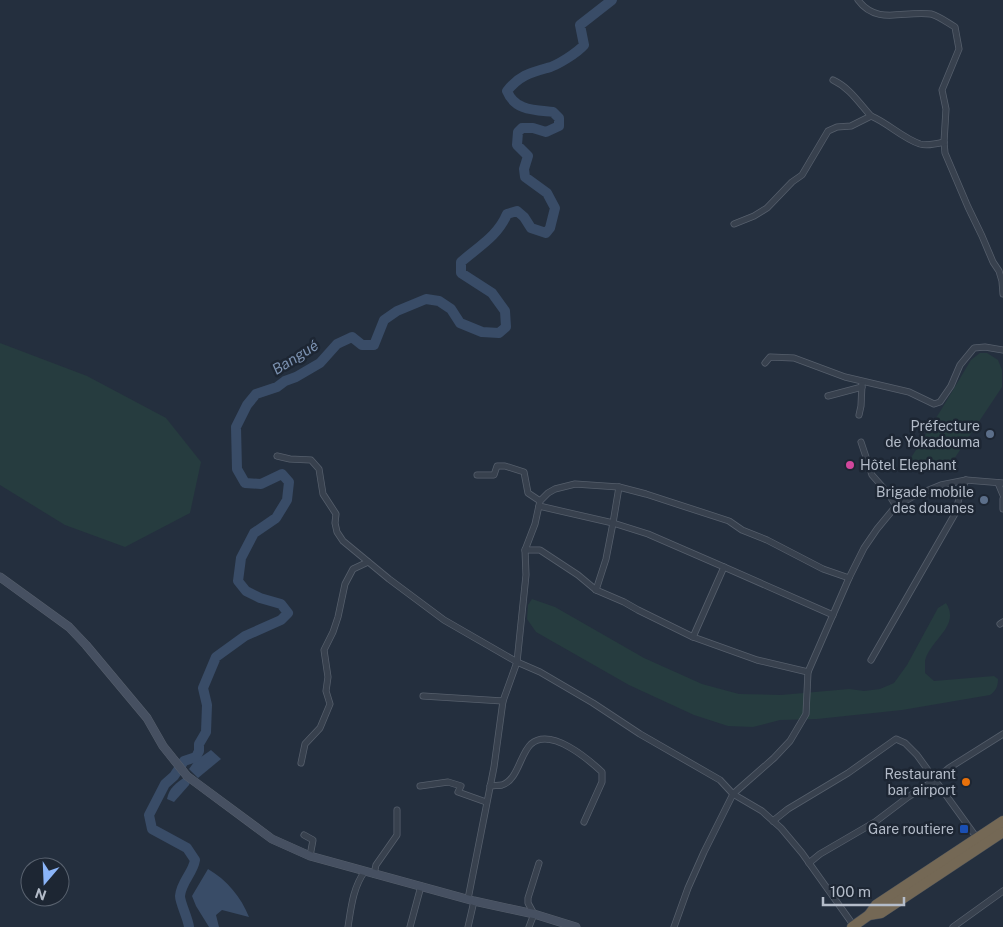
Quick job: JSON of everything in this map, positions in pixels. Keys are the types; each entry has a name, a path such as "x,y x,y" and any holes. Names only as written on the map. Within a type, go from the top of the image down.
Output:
{"highway":[{"path":"870,915 876,905 1003,822"},
{"path":"853,926 870,915 881,913 1003,832"}],"main road":[{"path":"0,577 69,627 147,718 163,746 187,776 272,839 310,856 471,900 534,914 571,926"}],"street":[{"path":"858,0 873,13 880,13 890,17 899,14 930,14 955,27 960,49 942,90 946,109 944,142 950,166 993,262 1001,271 1003,294"},
{"path":"833,80 851,92 871,116 920,144 930,145 944,142"},
{"path":"734,224 754,216 767,208 792,182 802,175 828,131 837,127 850,126 871,116"},
{"path":"765,363 770,357 794,358 862,385 909,392 934,404 940,402 951,386 960,365 974,348 985,347 1003,350"},
{"path":"828,396 862,385"},
{"path":"859,415 862,385"},
{"path":"861,442 872,475 888,493 896,506"},
{"path":"277,456 311,460 320,469 323,494 336,514 337,532 343,541 444,620 516,662 540,672 593,703 640,734 720,780 733,794 762,811 793,841 853,926"},
{"path":"477,475 494,475 497,466 505,466 524,472 528,493 540,504 648,534 834,615"},
{"path":"871,660 956,512 960,493 966,480"},
{"path":"674,927 688,888 733,794 774,758 795,734 806,714 808,672 864,548 896,506 941,485 966,480 1001,483 1003,509"},
{"path":"468,927 473,879 503,700 516,662 526,575 525,550 540,504 555,489 575,484 619,487 715,516 798,555 823,569 849,578"},
{"path":"596,590 606,559 619,487"},
{"path":"525,550 540,550 578,575 596,590 693,637 757,660 808,672"},
{"path":"301,763 305,744 320,728 330,704 326,691 328,677 324,650 338,617 345,584 353,570 368,562"},
{"path":"693,637 724,567"},
{"path":"423,696 503,700"},
{"path":"809,863 820,854 874,822 950,768 1003,734"},
{"path":"490,786 504,784 512,777 532,744 545,738 562,744 579,752 602,772 602,782 584,822"},
{"path":"773,821 788,809 848,773 896,739 905,743 917,755 977,838"},
{"path":"420,786 448,782 461,786 458,792 486,802"},
{"path":"374,874 376,865 397,835 397,810"},
{"path":"304,835 313,840 310,856"},
{"path":"530,927 534,914 528,903 528,898 539,863"},
{"path":"348,927 359,879 365,871"},
{"path":"410,927 421,886"},
{"path":"953,927 1003,891"}],"green space":[{"path":"0,343 87,376 166,418 201,462 190,513 125,547 65,525 0,485"},
{"path":"980,353 987,353 998,360 1002,370 1002,387 954,459 931,468 916,467 910,464 909,461 971,360"},
{"path":"532,599 555,607 644,658 702,684 739,694 781,695 849,689 864,691 880,689 894,683 907,665 938,608 946,603 950,611 950,619 943,633 928,653 925,661 925,673 934,681 994,676 998,679 998,684 990,695 902,710 817,719 780,720 753,727 728,726 694,715 629,685 536,632 527,619 528,605"}],"water":[{"path":"211,750 221,759 198,778 189,769 194,762"},
{"path":"185,777 191,780 189,785 174,802 167,799 173,786"},
{"path":"208,869 233,890 249,917 222,910 216,915 219,927 209,927 192,896"}],"waterway":[{"name":"Bangué","path":"189,927 180,896 182,886 195,860 187,848 152,829 149,815 165,784 174,776 184,761 196,757 199,751 199,744 206,732 207,705 203,688 216,657 245,636 281,620 288,613 281,604 260,598 246,591 238,581 241,558 254,533 276,518 287,500 289,482 282,474 261,484 245,483 237,469 236,427 247,405 256,394 277,387 320,363 337,344 352,337 362,345 374,345 384,320 397,311 426,299 439,301 451,309 460,323 482,332 499,333 506,327 505,311 492,293 461,273 461,262 493,235 507,214 517,211 524,217 531,228 546,233 550,228 555,208 547,193 525,177 524,169 528,156 517,145 518,132 522,128 533,128 546,132 559,126 559,118 553,112 533,110 520,106 511,98 507,91 525,76 556,65 581,48 584,45 580,25 612,0"}],"place":[{"name":"Préfecture de Yokadouma","path":"990,434"},
{"name":"Hôtel Elephant","path":"850,465"},
{"name":"Brigade mobile des douanes","path":"984,500"},
{"name":"Restaurant bar airport","path":"966,782"},
{"name":"Gare routiere","path":"964,829"}]}
